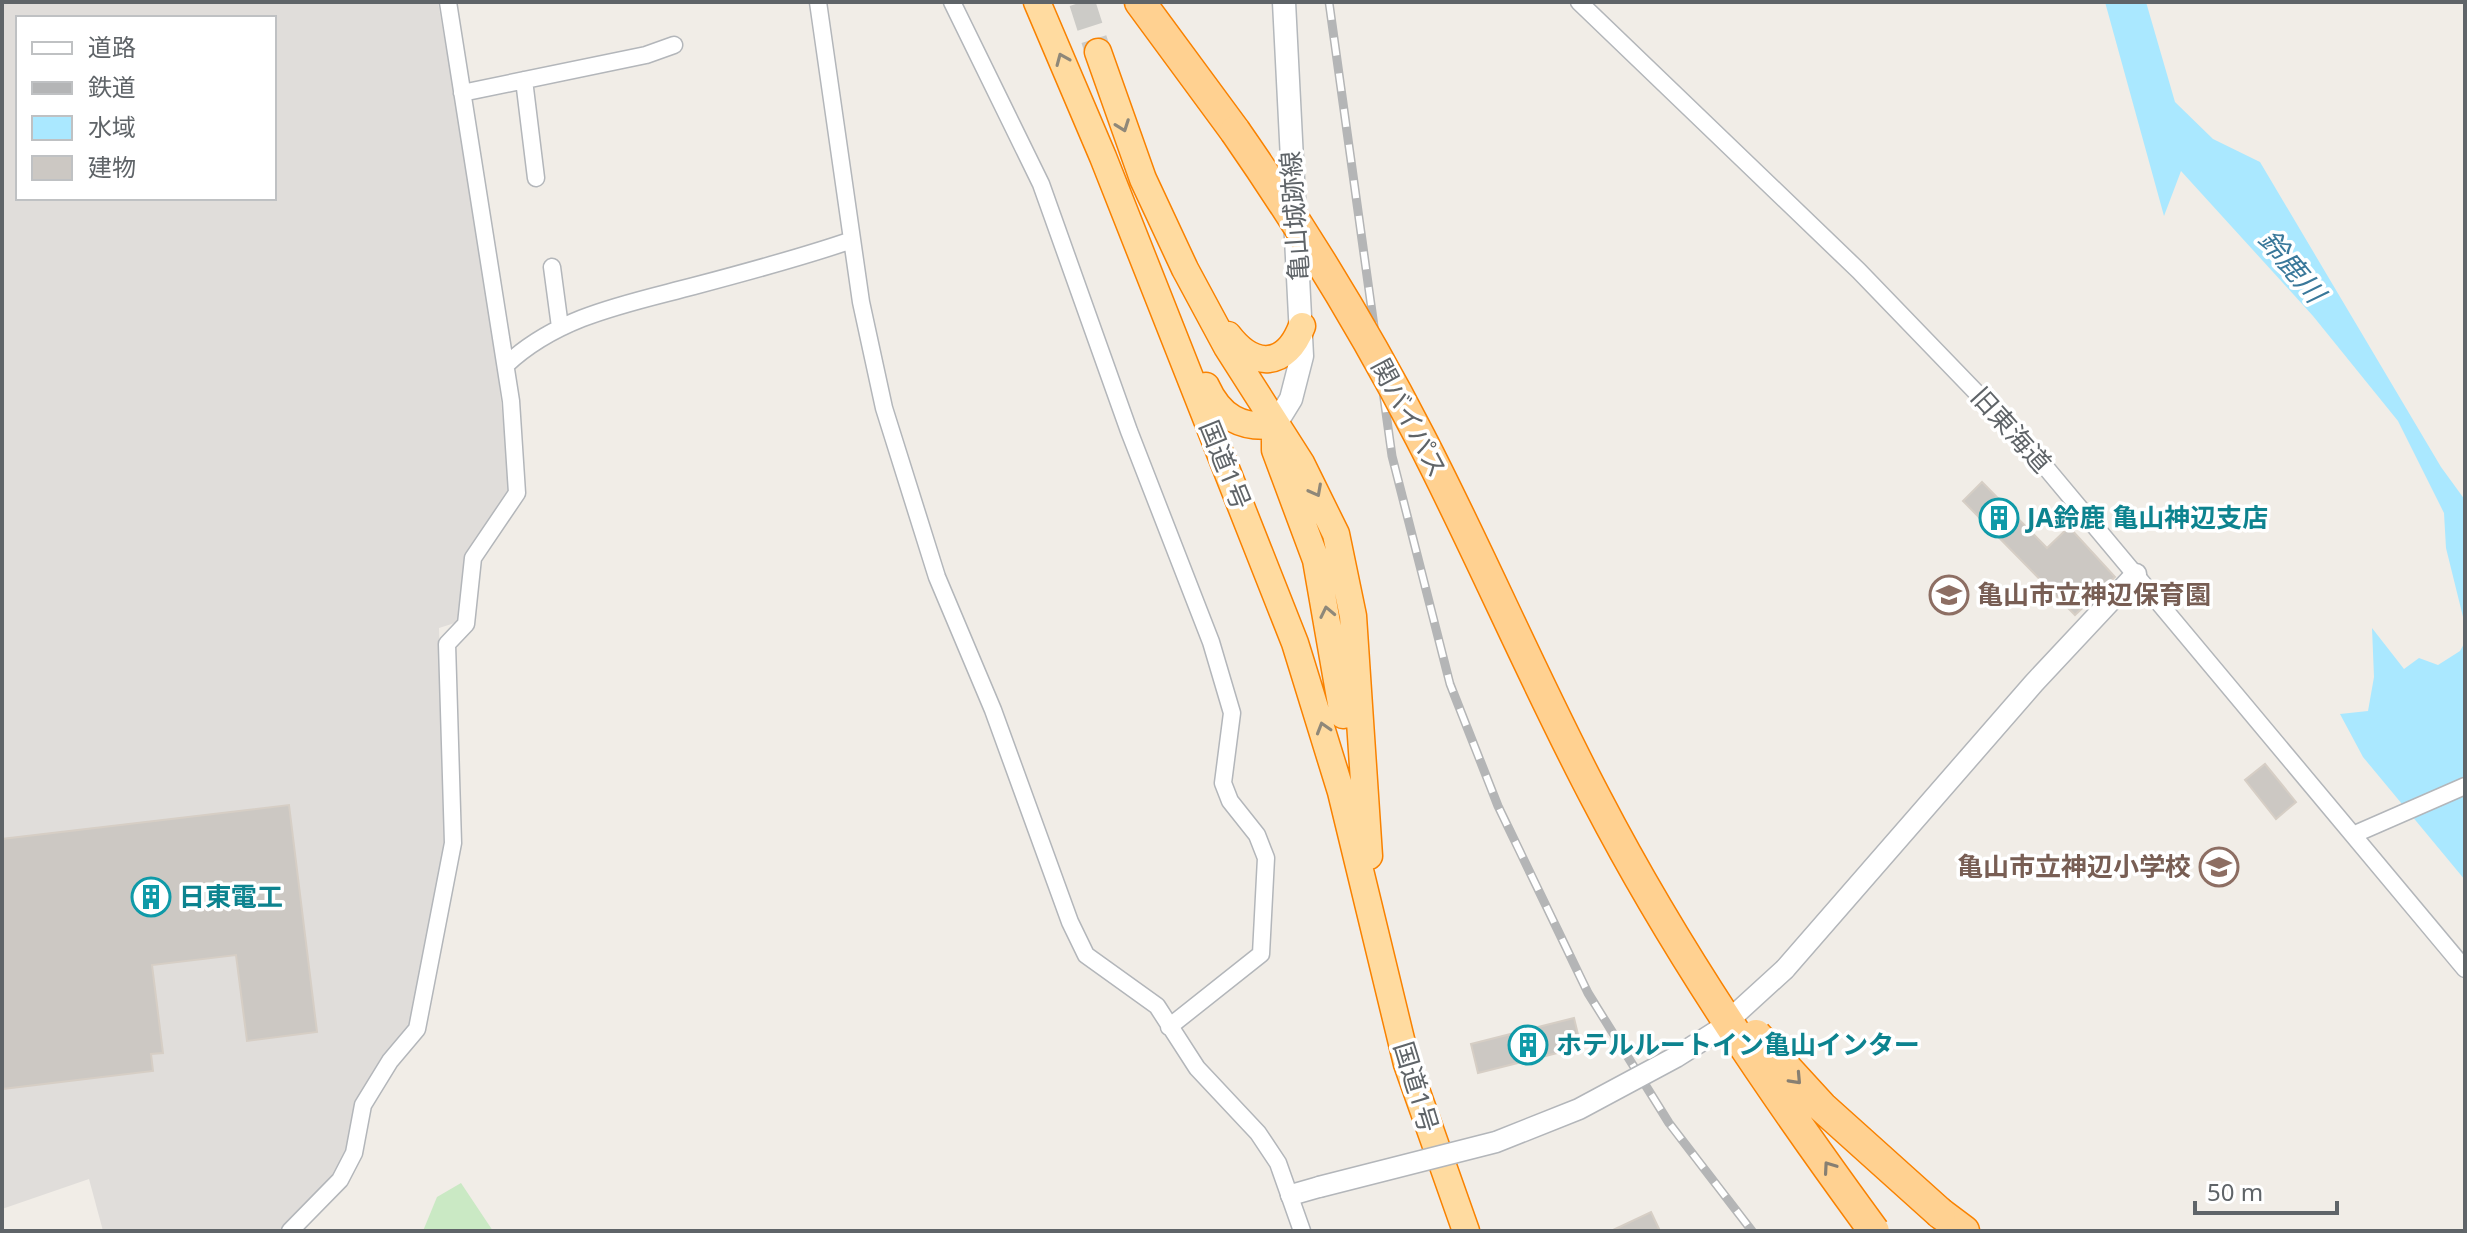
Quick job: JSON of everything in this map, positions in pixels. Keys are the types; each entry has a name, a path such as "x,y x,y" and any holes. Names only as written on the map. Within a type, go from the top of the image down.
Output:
{"highway":[{"name":"国道1号","path":"1037,2 1103,157 1295,643 1327,743 1407,1064 1466,1231"},
{"name":"関バイパス","path":"1140,2 1235,131 1331,275 1394,389 1572,751 1631,862"},
{"name":"国道1号","path":"1098,52 1130,145 1160,218 1213,322 1324,505 1344,564 1353,616 1378,939"},
{"path":"1103,157 1219,410 1250,425 1275,425 1275,450 1310,537 1331,629 1357,856"},
{"path":"1160,218 1211,308 1246,355 1258,359 1282,354 1292,347 1302,326"},
{"path":"1631,862 1716,1004 1874,1231"},
{"path":"1631,862 1726,998 1772,1053 1878,1161 1964,1231"}],"main road":[{"name":"亀山城跡線","path":"1275,425 1299,379 1302,326 1284,2"}],"street":[{"path":"290,1231 340,1180 354,1153 357,1130 369,1094 390,1061 417,1029 453,843 447,644 466,624 473,558 517,493 506,365 448,2"},
{"path":"818,2 861,302 884,408 937,577 993,710 1070,922 1086,955 1111,975 1146,994 1197,1068 1258,1133 1278,1163 1302,1231"},
{"path":"952,2 1041,184 1129,431 1211,642 1232,713 1223,783 1230,801 1257,835 1266,858 1261,954 1169,1027"},
{"name":"旧東海道","path":"1579,2 1825,238 2027,445 2465,969"},
{"path":"462,93 646,55 674,45"},
{"path":"524,80 536,178"},
{"path":"506,365 531,341 608,307 773,266 852,240"},
{"path":"552,267 560,327"},
{"path":"1291,1195 1496,1142 1579,1109 1676,1057 1717,1031 1785,969 2034,683 2136,574"},
{"path":"2355,834 2465,786"}],"shaded area":[{"path":"2,2 438,2 489,295 511,491 469,557 461,621 439,628 446,842 410,1032 389,1054 335,1177 284,1231 103,1231 89,1179 2,1209"}],"green space":[{"path":"461,1183 493,1231 423,1231 437,1197"}],"water":[{"name":"鈴鹿川","path":"2105,2 2146,2 2175,102 2213,139 2260,162 2441,467 2465,500 2465,625 2446,548 2444,513 2398,421 2313,316 2181,171 2164,216"},
{"path":"2372,628 2404,669 2419,658 2438,665 2460,651 2465,642 2465,880 2363,757 2340,714 2368,711 2374,677"}],"building":[{"path":"1982,482 2047,548 2069,527 2115,577 2075,615 1963,501"},
{"path":"2265,764 2296,802 2276,819 2245,780"},
{"name":"日東電工","path":"289,805 317,1032 247,1041 236,955 152,965 163,1053 151,1054 153,1071 2,1089 2,839"},
{"name":"ホテルルートイン亀山インター","path":"1574,1018 1581,1047 1478,1073 1471,1044"},
{"path":"1651,1212 1660,1231 1611,1231"}],"tunnel":[{"path":"1082,2 1098,52"}],"railway":[{"path":"1329,2 1392,456 1450,684 1498,806 1588,993 1669,1123 1752,1231"}],"place":[{"name":"JA鈴鹿 亀山神辺支店","path":"1999,518"},
{"name":"亀山市立神辺保育園","path":"1949,595"},
{"name":"亀山市立神辺小学校","path":"2219,867"},
{"name":"日東電工","path":"151,897"},
{"name":"ホテルルートイン亀山インター","path":"1528,1045"}]}
